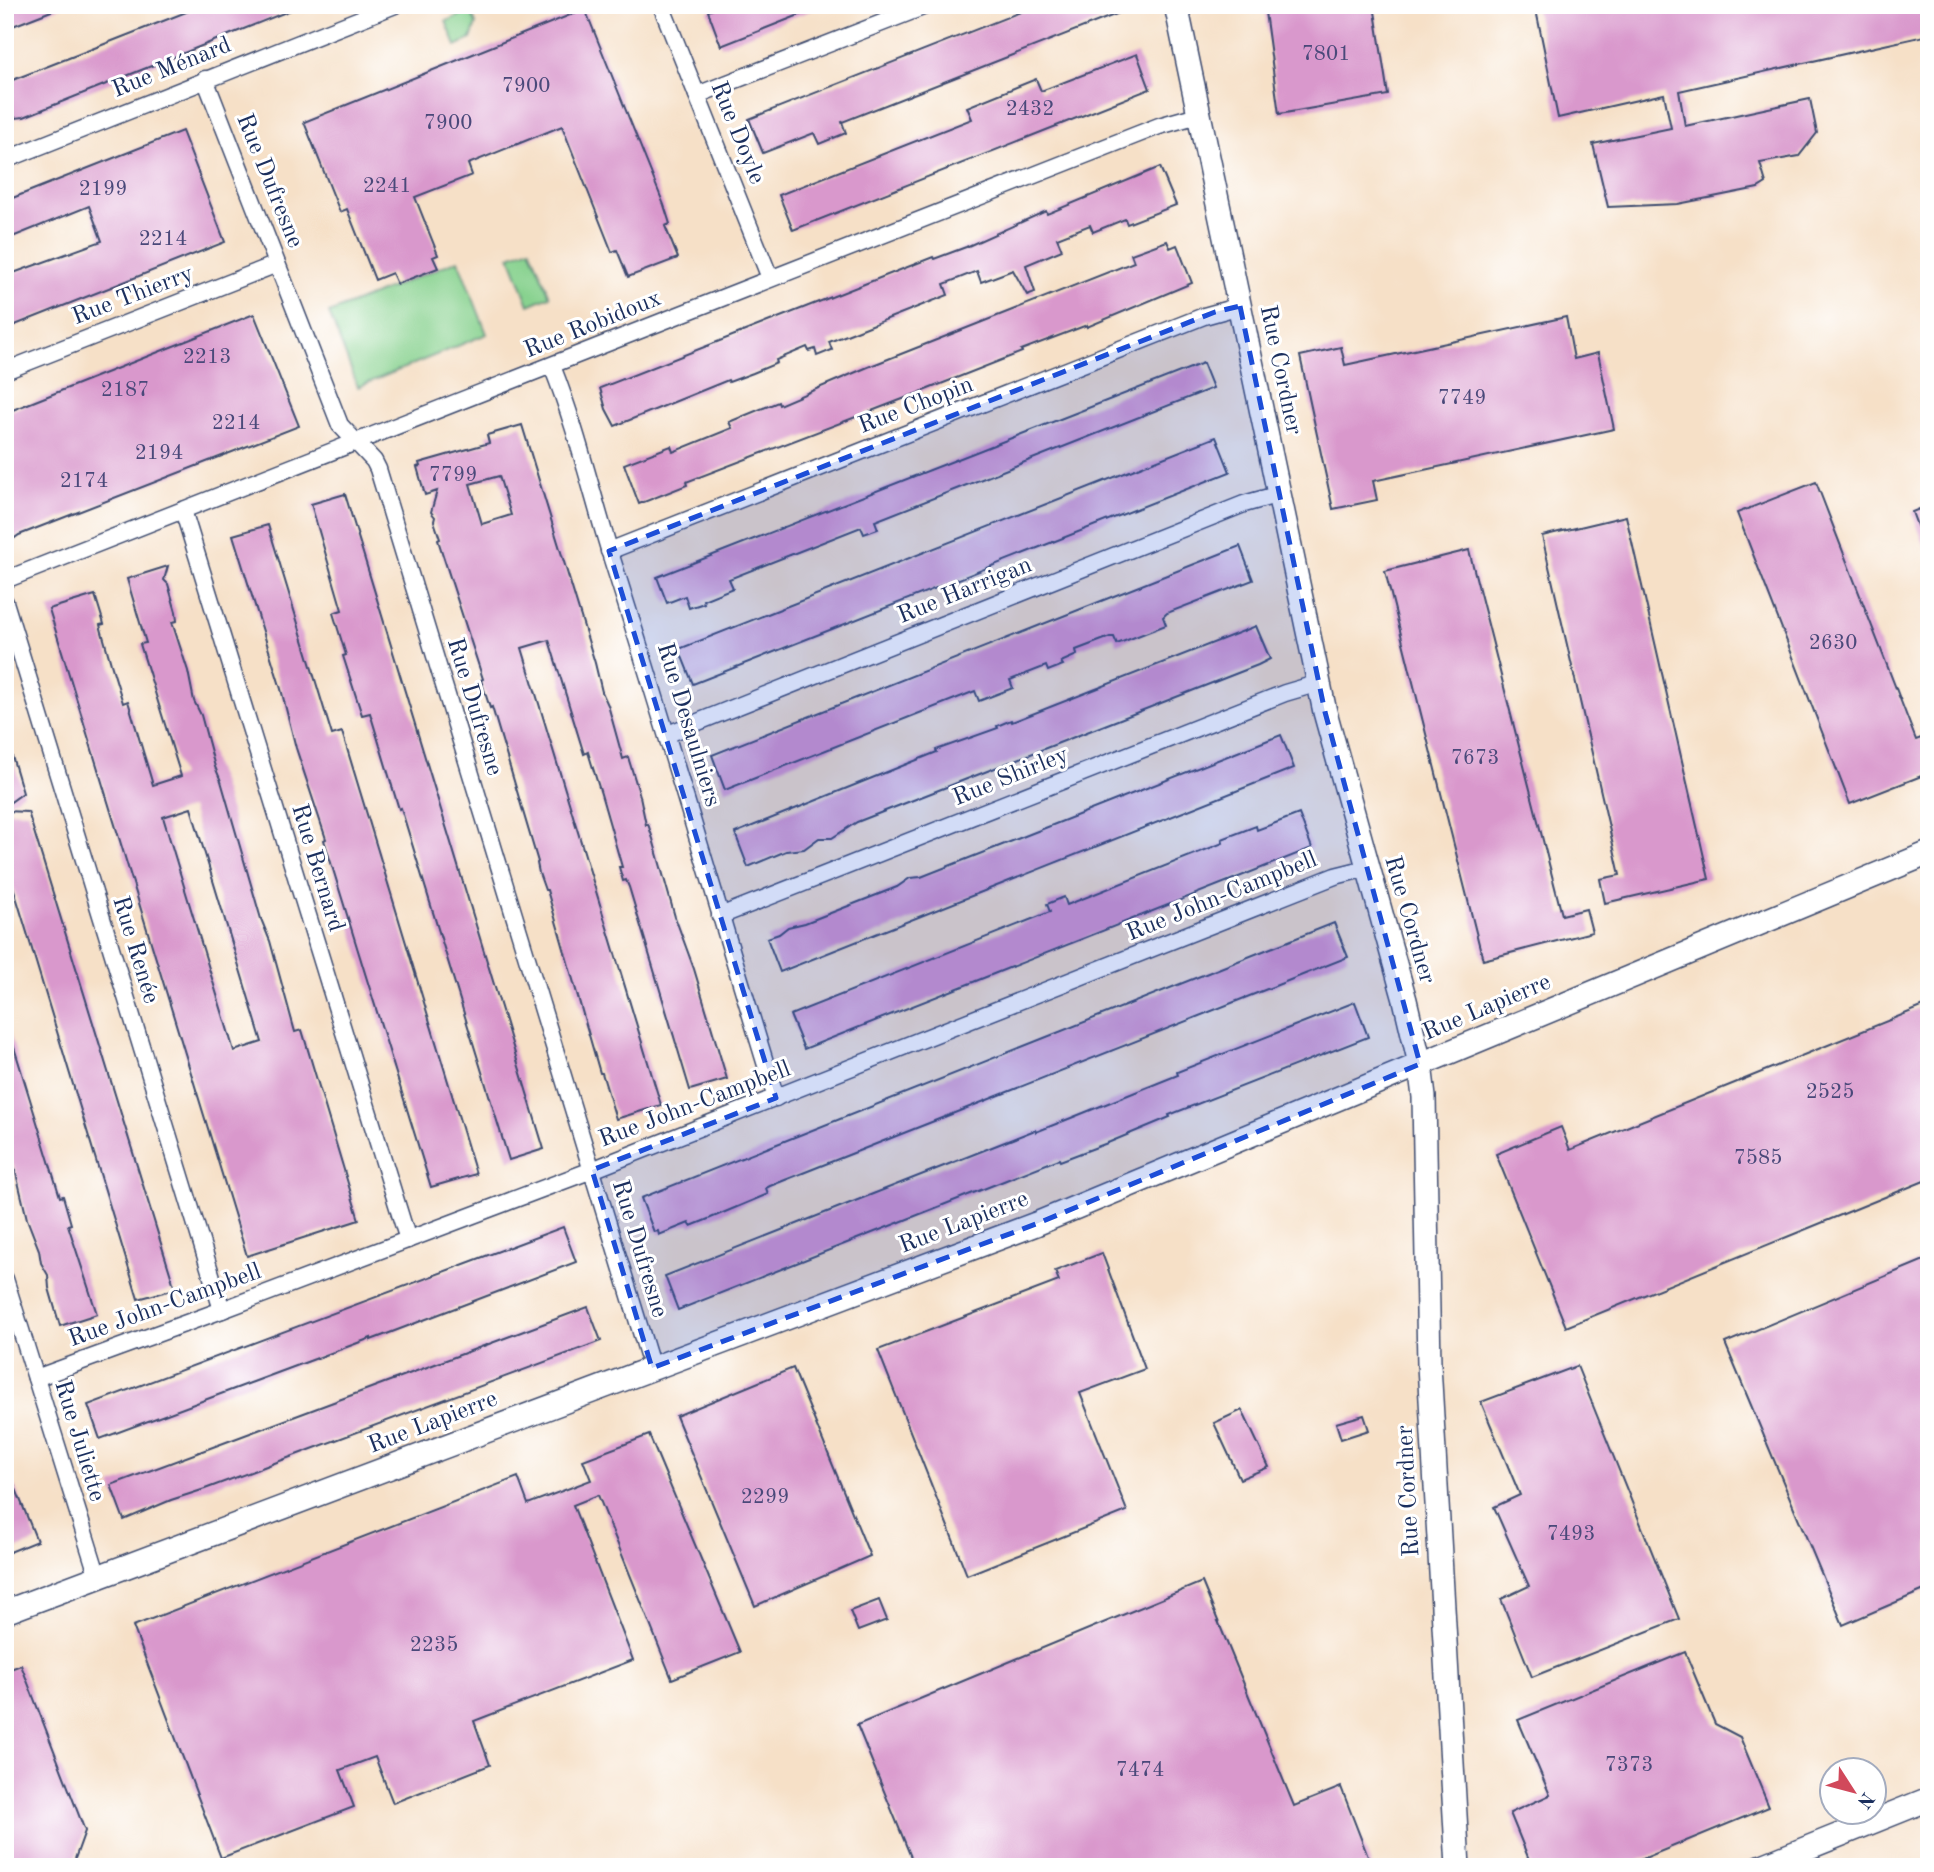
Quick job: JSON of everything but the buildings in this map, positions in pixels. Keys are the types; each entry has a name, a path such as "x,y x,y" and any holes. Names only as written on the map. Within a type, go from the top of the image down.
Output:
{"street":[{"name":"Rue Ménard","path":"5,160 395,5"},
{"name":"Rue Doyle","path":"661,5 770,278"},
{"path":"697,95 928,5"},
{"name":"Rue Cordner","path":"1176,5 1332,743 1402,989 1420,1064 1424,1097 1430,1405 1458,1867"},
{"name":"Rue Dufresne","path":"205,79 340,425 378,468 653,1368"},
{"name":"Rue Robidoux","path":"5,580 1159,126 1198,115"},
{"name":"Rue Thierry","path":"5,371 277,264"},
{"name":"Rue Chopin","path":"609,551 1205,316 1240,306"},
{"name":"Rue Desaulniers","path":"552,366 564,396 609,551 668,734 776,1098"},
{"name":"Rue Harrigan","path":"668,734 1244,505 1280,494"},
{"name":"Rue Bernard","path":"183,510 408,1240"},
{"name":"Rue Renée","path":"5,602 222,1310"},
{"name":"Rue Shirley","path":"720,915 1285,693 1319,684"},
{"name":"Rue Lapierre","path":"5,1612 1036,1224 1929,853"},
{"name":"Rue John-Campbell","path":"36,1378 592,1170 1335,876 1367,868"},
{"name":"Rue Juliette","path":"5,1279 98,1577"},
{"path":"1760,1867 1929,1799"}],"highlighted area":[{"path":"1240,306 1325,712 1420,1064 1036,1224 652,1368 592,1170 776,1098 609,551 1215,312"}],"green space":[{"path":"471,11 476,24 471,39 456,46 446,21"},
{"path":"530,248 550,296 529,305 510,256"},
{"path":"458,260 487,334 358,387 329,313"}]}
